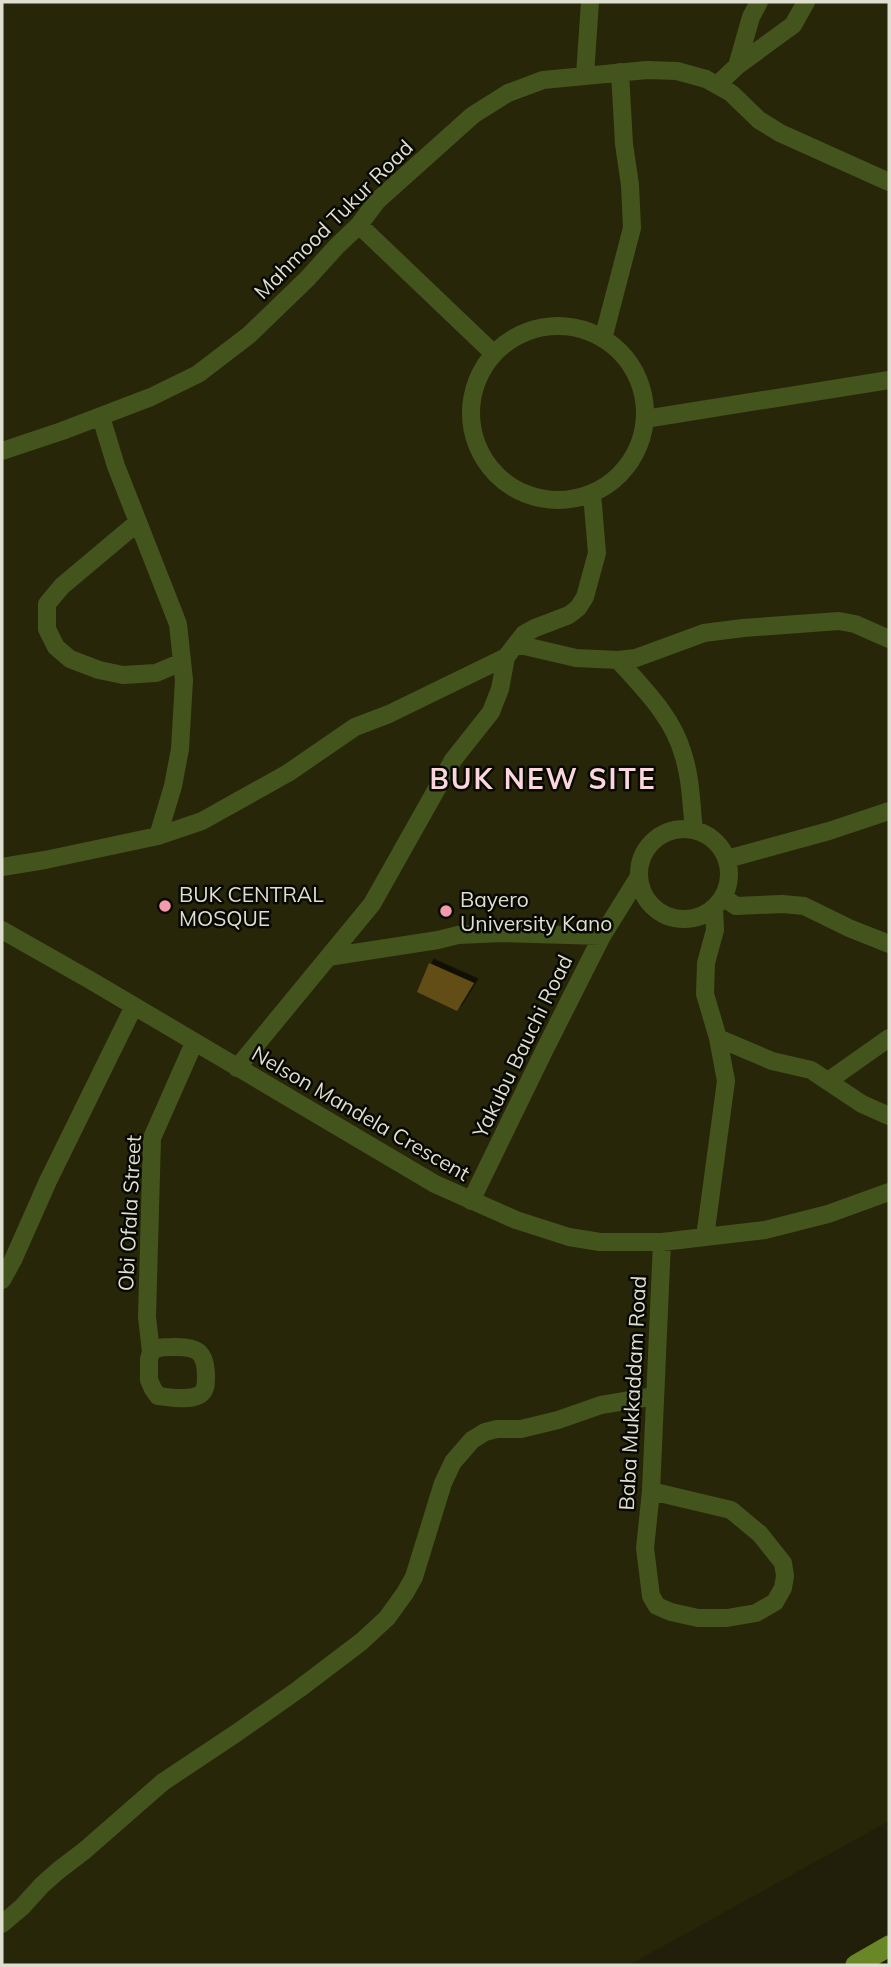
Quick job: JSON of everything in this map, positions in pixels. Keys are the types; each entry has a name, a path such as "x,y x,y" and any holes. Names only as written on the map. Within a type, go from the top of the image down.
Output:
{"main road":[{"path":"856,1965 889,1946"}],"street":[{"path":"585,75 590,2"},
{"path":"737,66 751,17 759,2"},
{"path":"716,85 793,25 806,2"},
{"name":"Mahmood Tukur Road","path":"2,451 101,417 198,374 248,335 308,278 359,225 377,201 473,116 508,93 543,80 647,70 677,71 706,79 731,93 760,120 780,133 889,182"},
{"path":"603,339 632,228 620,72"},
{"path":"359,225 492,352"},
{"path":"550,326 578,328 603,339 625,356 639,379 646,406 644,433 633,459 615,480 592,494 565,501 538,499 512,488 491,471 477,447 470,421 472,394 482,368 492,352 523,333 550,326"},
{"path":"645,419 889,380"},
{"path":"101,417 137,523 178,624 184,680 180,749 173,786 158,836"},
{"path":"2,867 158,836 202,821 288,773 355,727 389,714 511,650 524,634 535,628 569,615 585,597 597,553 592,494"},
{"path":"137,523 62,586 47,604 47,629 56,648 70,659 99,670 123,675 156,673 182,662"},
{"path":"511,650 618,660 636,658 704,633 839,621 855,624 889,639"},
{"path":"237,1068 372,904 453,760 491,712 511,650"},
{"path":"618,660 668,721 683,752 694,830"},
{"path":"727,859 829,831 889,811"},
{"path":"705,1237 726,1081 718,1038 705,995 706,962 719,902 728,883 729,869 727,859 718,844 707,835 694,830 666,832 653,840 644,851 638,878 642,892 650,904 661,913 688,919 702,915 719,902"},
{"name":"Yakubu Bauchi Road","path":"471,1200 602,936 638,878"},
{"path":"719,902 736,906 804,906 889,944"},
{"name":"Nelson Mandela Crescent","path":"2,930 435,1184 516,1220 569,1237 600,1242 662,1241 765,1230 828,1214 889,1192"},
{"path":"328,957 458,935 503,933 602,936"},
{"path":"2,1280 134,1006"},
{"path":"718,1038 772,1061 811,1070 862,1104 889,1116"},
{"path":"828,1081 889,1038"},
{"name":"Obi Ofala Street","path":"151,1352 147,1317 152,1138 194,1043"},
{"name":"Baba Mukkaddam Road","path":"651,1491 731,1510 760,1534 783,1563 783,1588 775,1602 756,1613 727,1619 698,1618 657,1606 651,1596 645,1548 651,1491 662,1241"},
{"path":"2,1924 22,1908 50,1878 163,1782 239,1732 331,1665 387,1618 414,1577 443,1483 453,1462 472,1440 497,1429 521,1429 601,1405 655,1396"}],"shaded area":[{"name":"Bayero University Kano","path":"2,2 889,2 889,1821 629,1965 2,1965"}],"building":[{"path":"429,963 474,983 457,1011 417,992"}],"place":[{"name":"BUK CENTRAL MOSQUE","path":"165,906"},
{"name":"Bayero University Kano","path":"446,911"}],"district":[{"name":"BUK NEW SITE","path":"543,778"}]}
